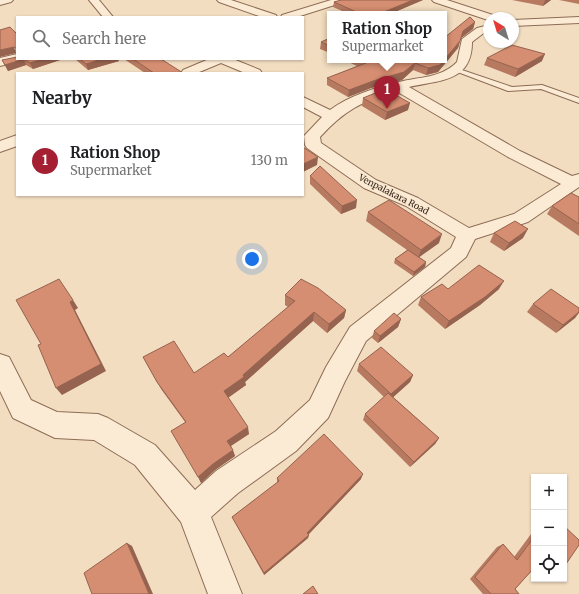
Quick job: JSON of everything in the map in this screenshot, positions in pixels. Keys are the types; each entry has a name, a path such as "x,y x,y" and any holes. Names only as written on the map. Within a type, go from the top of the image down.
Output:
{"street":[{"path":"0,2 8,0"},
{"path":"94,0 107,16"},
{"path":"222,0 269,16"},
{"path":"289,16 341,0"},
{"path":"437,0 483,15"},
{"path":"519,23 577,21"},
{"path":"304,101 332,115 364,97 442,76 457,70 466,56 466,41 483,30"},
{"path":"0,62 16,58"},
{"path":"189,72 217,60"},
{"path":"225,60 254,72"},
{"path":"399,87 514,154 576,181"},
{"name":"Venpalakara Road","path":"332,115 312,136 312,145 370,184 412,202 467,235"},
{"path":"0,147 16,140"},
{"path":"193,512 227,482 286,441 319,408 335,375 358,334 459,252 467,235 521,218 576,181"},
{"path":"0,365 22,409 55,426 98,427 145,455 193,512 225,594"}],"lane":[{"path":"457,70 511,89 542,87 579,101"}],"building":[{"path":"341,0 413,0 386,11 354,11 334,2"},
{"path":"470,17 475,22 463,31 460,41 447,57 447,36"},
{"path":"10,27 16,33 16,48 14,47 0,50 0,30"},
{"path":"327,39 327,45 321,42"},
{"path":"519,47 545,54 518,69 487,58 506,48"},
{"path":"16,57 16,60 21,60 5,65 2,60"},
{"path":"26,60 40,60 30,63"},
{"path":"81,60 99,60 86,64"},
{"path":"134,60 163,60 181,72 152,72"},
{"path":"366,63 415,63 404,72 349,90 327,78"},
{"path":"415,63 442,63 440,65 428,68"},
{"path":"385,89 410,103 387,112 363,98"},
{"path":"304,148 318,157 304,164"},
{"path":"320,166 357,200 342,206 310,176"},
{"path":"571,193 579,197 579,224 552,206"},
{"path":"389,200 442,234 421,250 368,212"},
{"path":"515,221 528,229 509,243 494,233"},
{"path":"408,250 426,262 414,272 395,259"},
{"path":"479,265 504,281 485,297 449,321 421,297 442,284 448,289"},
{"path":"59,279 73,300 70,302 101,364 56,388 38,345 41,344 16,300"},
{"path":"301,279 318,288 346,310 329,324 314,312 243,375 244,377 224,391 248,427 227,441 233,450 198,477 171,431 186,422 157,382 143,357 174,341 194,373 224,353 228,357 295,301 285,295"},
{"path":"551,289 579,308 579,312 563,325 533,304"},
{"path":"394,313 401,319 380,336 374,331"},
{"path":"381,347 413,375 391,394 359,364"},
{"path":"388,393 439,438 414,462 365,414"},
{"path":"324,434 363,474 307,533 309,535 264,573 232,517 279,481 277,478"},
{"path":"567,529 579,540 579,545 567,563"},
{"path":"531,541 531,571 515,589 519,594 491,594 475,577 503,544 517,560"},
{"path":"127,543 149,594 92,594 84,573"},
{"path":"313,586 318,594 303,594"}],"place":[{"name":"Ration Shop","path":"387,109"}]}
